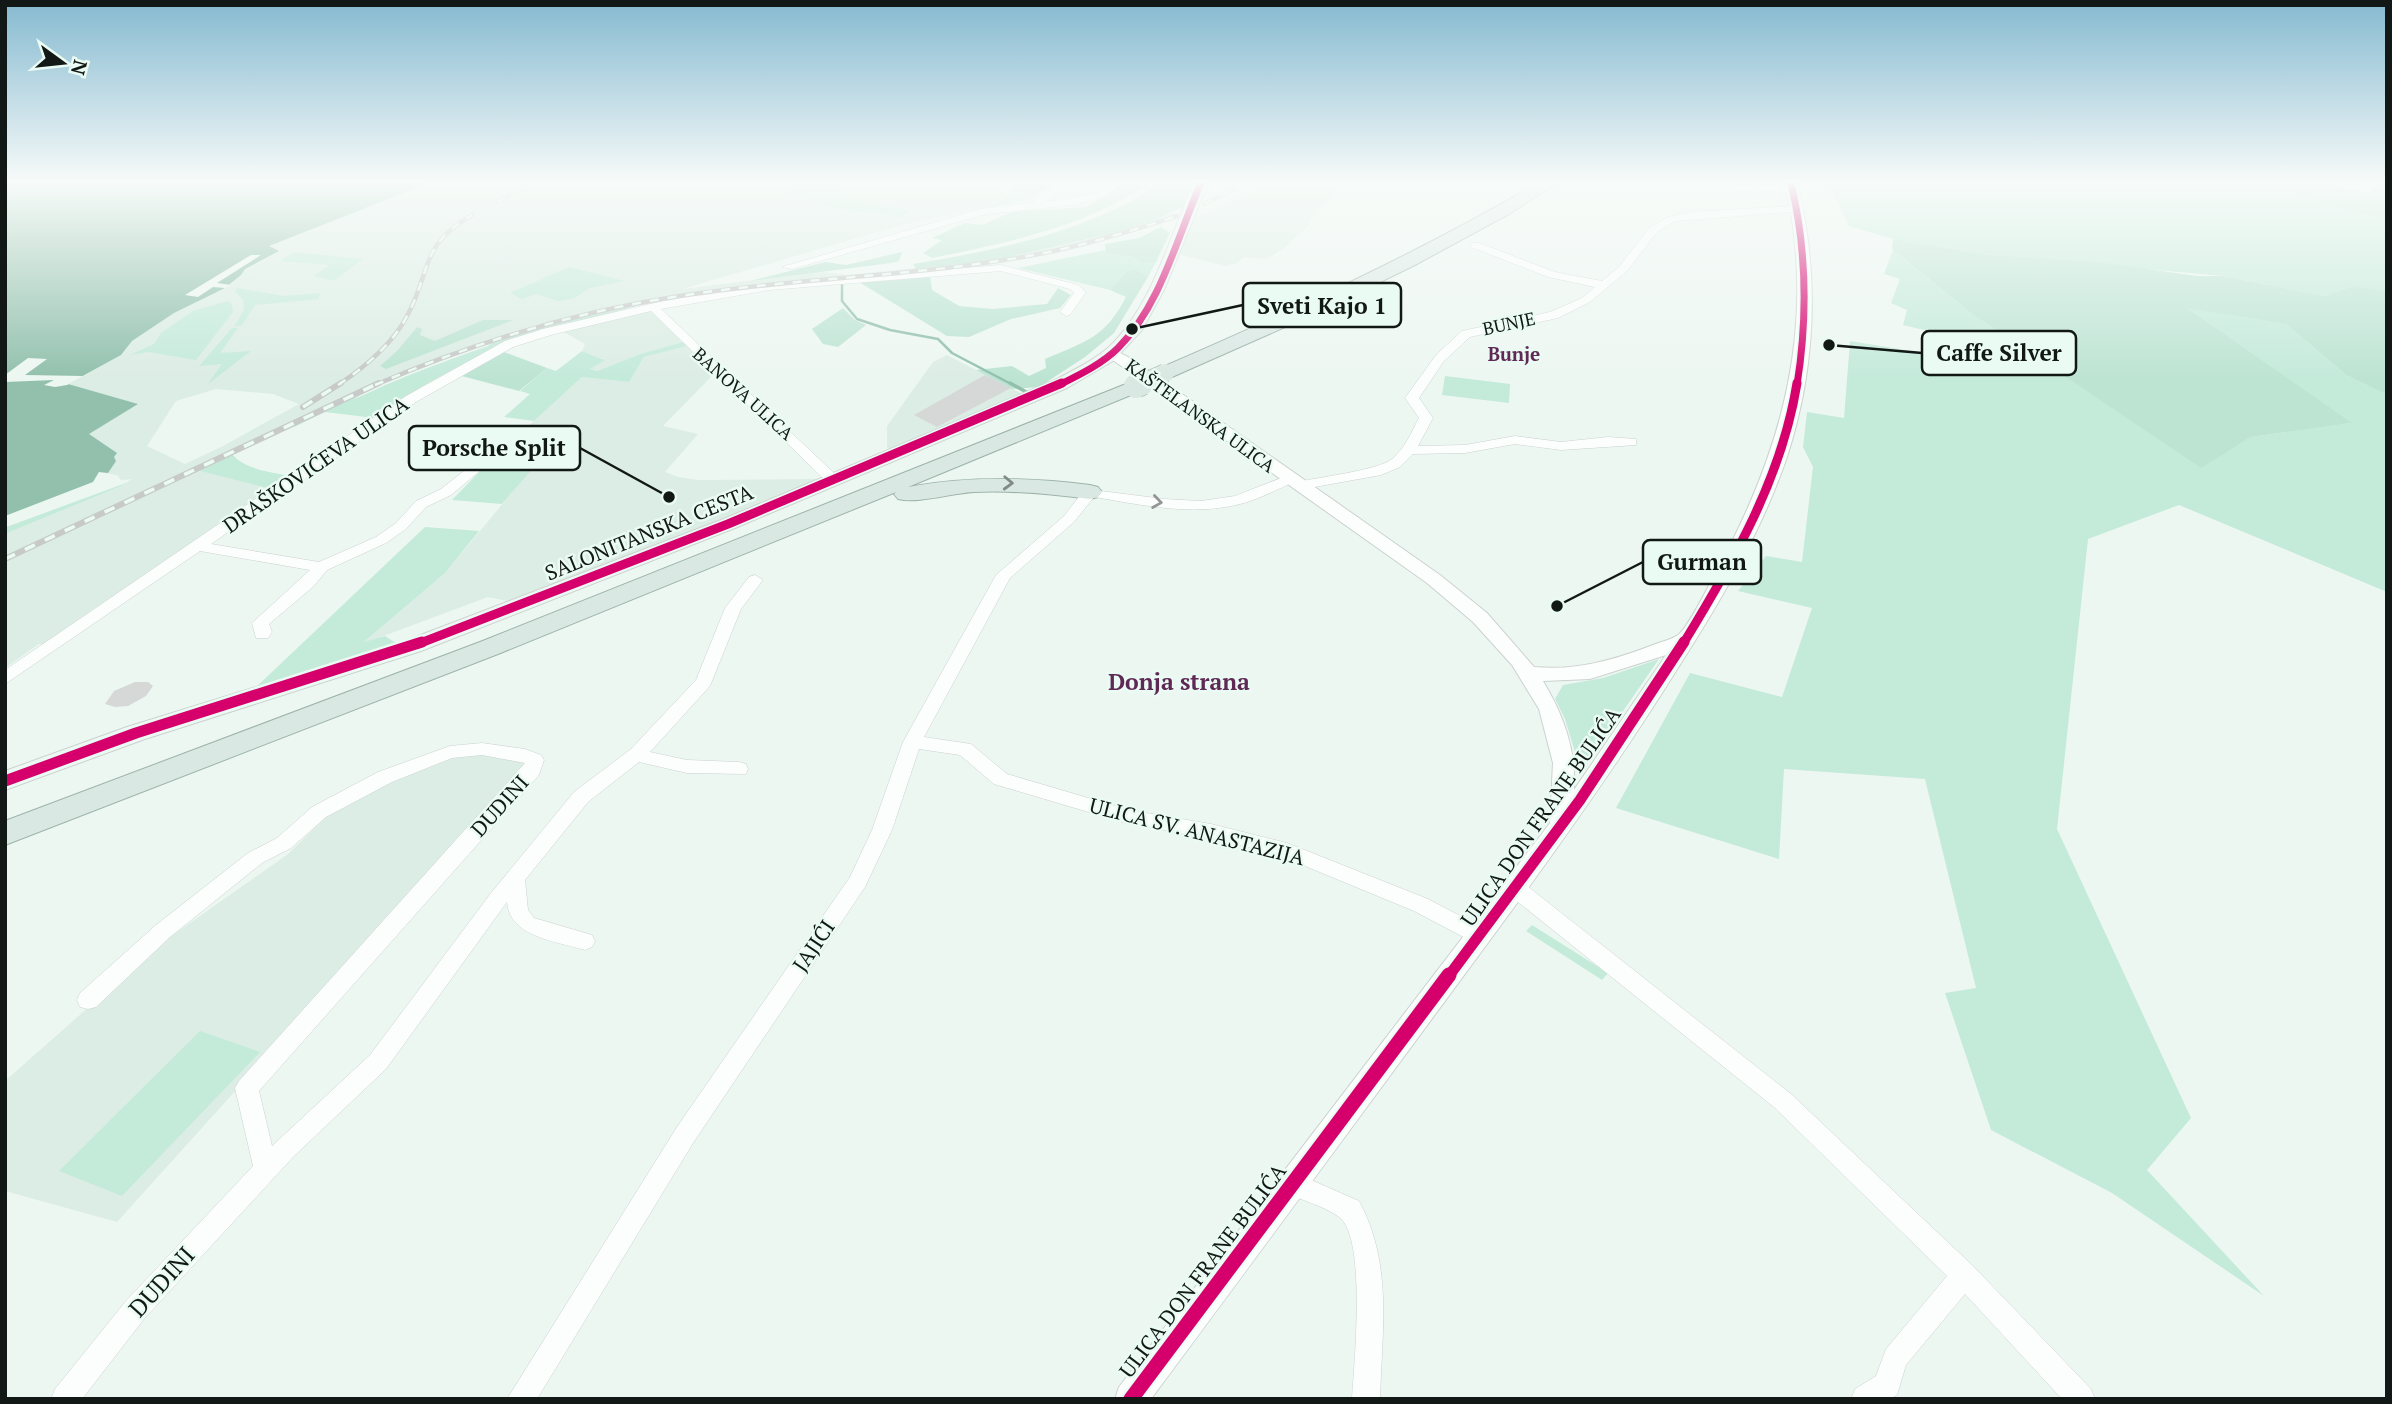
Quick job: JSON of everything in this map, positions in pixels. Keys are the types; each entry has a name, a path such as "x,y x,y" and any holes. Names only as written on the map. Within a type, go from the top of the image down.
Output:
{"highway":[{"path":"1159,370 1411,249"},
{"path":"5,833 476,653 786,528 1159,370 1273,326 1433,249"},
{"path":"5,816 484,635 1131,382"},
{"path":"786,528 805,528 864,505 940,487 1013,483 1090,492"}],"main road":[{"name":"SALONITANSKA CESTA","path":"5,781 136,733 413,646 728,524 1045,392 1111,354 1125,340 1149,301 1172,249"}],"street":[{"path":"788,267 853,249"},
{"path":"1484,249 1552,275 1605,285"},
{"name":"BUNJE","path":"1293,482 1377,472 1395,464 1409,450 1426,418 1412,398 1440,358 1466,334 1554,315 1586,300 1623,269 1641,249"},
{"name":"ULICA DON FRANE BULIĆA","path":"1131,1399 1559,830 1688,639 1757,510 1779,455 1794,401 1802,355 1804,249"},
{"name":"DRAŠKOVIĆEVA ULICA","path":"5,678 380,419 483,356 509,344 547,332 653,307 769,287 1001,268 1074,287 1080,292 1066,312"},
{"name":"BANOVA ULICA","path":"653,307 715,372 785,431 833,480"},
{"name":"KAŠTELANSKA ULICA","path":"1111,354 1129,364 1469,607 1505,643 1529,673 1546,702 1562,749 1566,788 1559,830"},
{"path":"1409,450 1465,449 1515,440 1561,446 1608,441 1631,442"},
{"path":"262,635 264,632 260,623 307,583 321,567 381,540 401,526 421,504 446,492 474,470"},
{"name":"KAŠTELANSKA ULICA","path":"1090,492 1168,503 1209,505 1236,500 1293,482"},
{"name":"JAJIĆI","path":"521,1399 685,1135 858,881 882,830 912,742 1004,575 1069,519 1090,492"},
{"path":"197,546 321,567"},
{"name":"DUDINI","path":"65,1399 135,1310 266,1170 377,1062 515,879 582,797 637,754 704,682 733,608 755,580"},
{"path":"1529,673 1557,675 1601,668 1648,655 1688,639"},
{"name":"ULICA SV. ANASTAZIJA","path":"912,742 965,749 1001,779 1116,813 1280,848 1421,905 1480,936"},
{"name":"DUDINI","path":"88,1000 163,931 255,858 284,843 319,812 385,777 450,752 482,749 525,755 536,760 532,770 247,1088 266,1170"},
{"path":"637,754 655,762 707,769 739,769"},
{"path":"515,879 518,912 527,924 585,941"},
{"path":"1515,888 1783,1101 1964,1275 2081,1399"},
{"name":"ULICA DON FRANE BULIĆA","path":"1293,1184 1350,1209 1359,1226 1371,1279 1364,1387 1366,1399"},
{"path":"1865,1399 1887,1385 1895,1358 1964,1275"}],"shaded area":[{"path":"5,249 274,249 279,251 245,269 225,288 174,313 132,341 121,355 68,384 138,404 89,434 117,453 114,457 116,461 108,473 99,472 93,482 5,516"},
{"path":"273,249 821,249 682,289 822,272 847,275 996,260 1046,249 1073,249 957,270 733,290 644,303 512,335 422,367 291,424 294,427 198,470 271,489 46,645 39,644 5,668 5,534 132,479 121,480 117,475 99,472 88,434 137,404 78,401 5,366 83,376 121,355 132,341 174,313 225,288 241,275 244,269 278,251","holes":["216,389 273,394 299,404 185,464 147,446 176,401"]},
{"path":"930,249 976,249 932,258 923,253"},
{"path":"993,249 1046,249 996,260 916,269 913,264"},
{"path":"1105,249 1163,249 1156,262 1141,263 1134,257 1106,254"},
{"path":"1180,249 1284,249 1266,259 1244,257 1237,263 1225,266 1178,254"},
{"path":"1892,249 1950,249 1989,255 2097,262 2197,276 2223,276 2324,296 2354,286 2387,291 2387,395 2346,375 2286,324 2187,308 2352,423 2251,437 2201,468 1972,314"},
{"path":"1950,249 2387,249 2387,291 2354,286 2324,296 2223,276 1989,255"},
{"path":"1105,250 1106,254 1134,257 1141,263 1156,262 1148,277 1136,269 1126,272 1110,290 1018,268"},
{"path":"1893,250 1972,314 2201,467 2251,437 2351,423 2185,307 2286,324 2346,375 2387,395 2387,592 2179,505 2088,539 2057,829 2191,1118 2147,1170 2264,1296 2112,1193 1991,1130 1945,993 1976,988 1925,779 1784,769 1779,859 1616,808 1690,673 1782,697 1812,608 1738,591 1766,556 1802,562 1813,467 1803,447 1807,412 1844,418 1850,341 1955,358 1957,338 1903,325 1907,310 1891,303 1900,279 1884,274"},
{"path":"294,252 363,259 334,281 314,276 329,265 280,261"},
{"path":"902,252 899,261 891,263 750,281 825,262 846,265"},
{"path":"569,267 625,281 590,288 574,298 558,301 537,294 522,299 510,293"},
{"path":"1136,269 1148,277 1114,333 1085,357 1039,387 1012,389 976,370 1012,366 1029,376 1046,368 1045,359 1093,337 1110,322 1126,297 1110,290 1126,272"},
{"path":"930,276 932,290 959,306 993,309 1047,304 1058,288 1071,295 1060,308 1011,319 969,337 947,336 859,282"},
{"path":"238,288 283,296 320,293 318,299 255,305 242,325 234,327 244,310 243,300 235,291"},
{"path":"228,301 233,312 196,360 149,352 130,355 154,344 161,333 193,311"},
{"path":"650,302 498,345 421,387 374,418 325,412 294,427 290,424 362,392 354,399 488,346 494,341"},
{"path":"843,308 855,320 866,325 838,347 823,344 812,329"},
{"path":"650,309 683,342 640,354 597,371 589,370 604,359 582,351 585,344 562,331"},
{"path":"483,320 513,320 386,369 380,366 417,327 422,329 420,335 435,341"},
{"path":"232,328 238,328 220,353 251,351 208,384 222,364 199,366"},
{"path":"683,342 687,346 644,357 629,382 582,377 534,421 504,417 530,394 520,391 547,368 556,371 582,351 605,360 590,369 597,371 640,354"},
{"path":"687,346 711,377 663,426 698,434 665,472 698,480 820,479 513,602 488,597 362,644 445,573 535,465 490,461 582,377 629,382 644,357"},
{"path":"501,351 547,368 519,391 458,375"},
{"path":"947,355 1026,396 892,452 887,448 887,426 933,362"},
{"path":"1445,376 1510,384 1509,403 1442,395"},
{"path":"232,454 251,467 290,476 271,489 197,470"},
{"path":"490,461 536,465 502,504 452,500"},
{"path":"126,483 121,486 5,534 5,527"},
{"path":"425,527 479,531 445,573 364,642 385,636 396,643 252,691"},
{"path":"1659,659 1581,772 1565,719 1555,699 1563,685 1603,678"},
{"path":"491,754 526,762 523,772 117,1222 5,1191 5,1081 160,944 288,854 331,812 400,777 454,755"},
{"path":"1532,925 1608,973 1602,980 1526,931"},
{"path":"200,1031 260,1052 122,1196 59,1171"}],"pier":[{"path":"251,255 261,255 217,283 231,285 225,288 213,287 198,297 185,295"},
{"path":"28,358 47,359 25,375 83,376 67,385 55,387 44,385 54,380 5,382 5,375"}],"building":[{"path":"985,375 1011,388 937,427 914,415"},
{"path":"135,682 148,682 153,686 146,696 128,706 115,707 105,704 114,691"}],"waterway":[{"path":"842,284 842,301 857,319 890,330 938,339 952,353 1013,385"},
{"path":"1010,383 1028,393"}],"railway":[{"path":"339,384 368,363 401,327 415,300 435,249"},
{"path":"375,385 524,331 640,303 725,290 949,268 1063,249"},
{"path":"5,559 379,383"},
{"path":"303,407 339,384"}],"cycle path":[{"path":"5,781 136,733 413,646 728,524 1061,384 1092,367 1120,346 1145,311 1174,249"},
{"path":"1131,1399 1531,867 1611,754 1699,618 1751,523 1788,425 1796,391 1805,321 1804,249"}],"place":[{"name":"Sveti Kajo 1","path":"1132,329"},
{"name":"Caffe Silver","path":"1829,345"},
{"name":"Porsche Split","path":"669,497"},
{"name":"Gurman","path":"1557,606"}],"district":[{"name":"Bunje","path":"1514,354"},
{"name":"Donja strana","path":"1179,682"}]}
